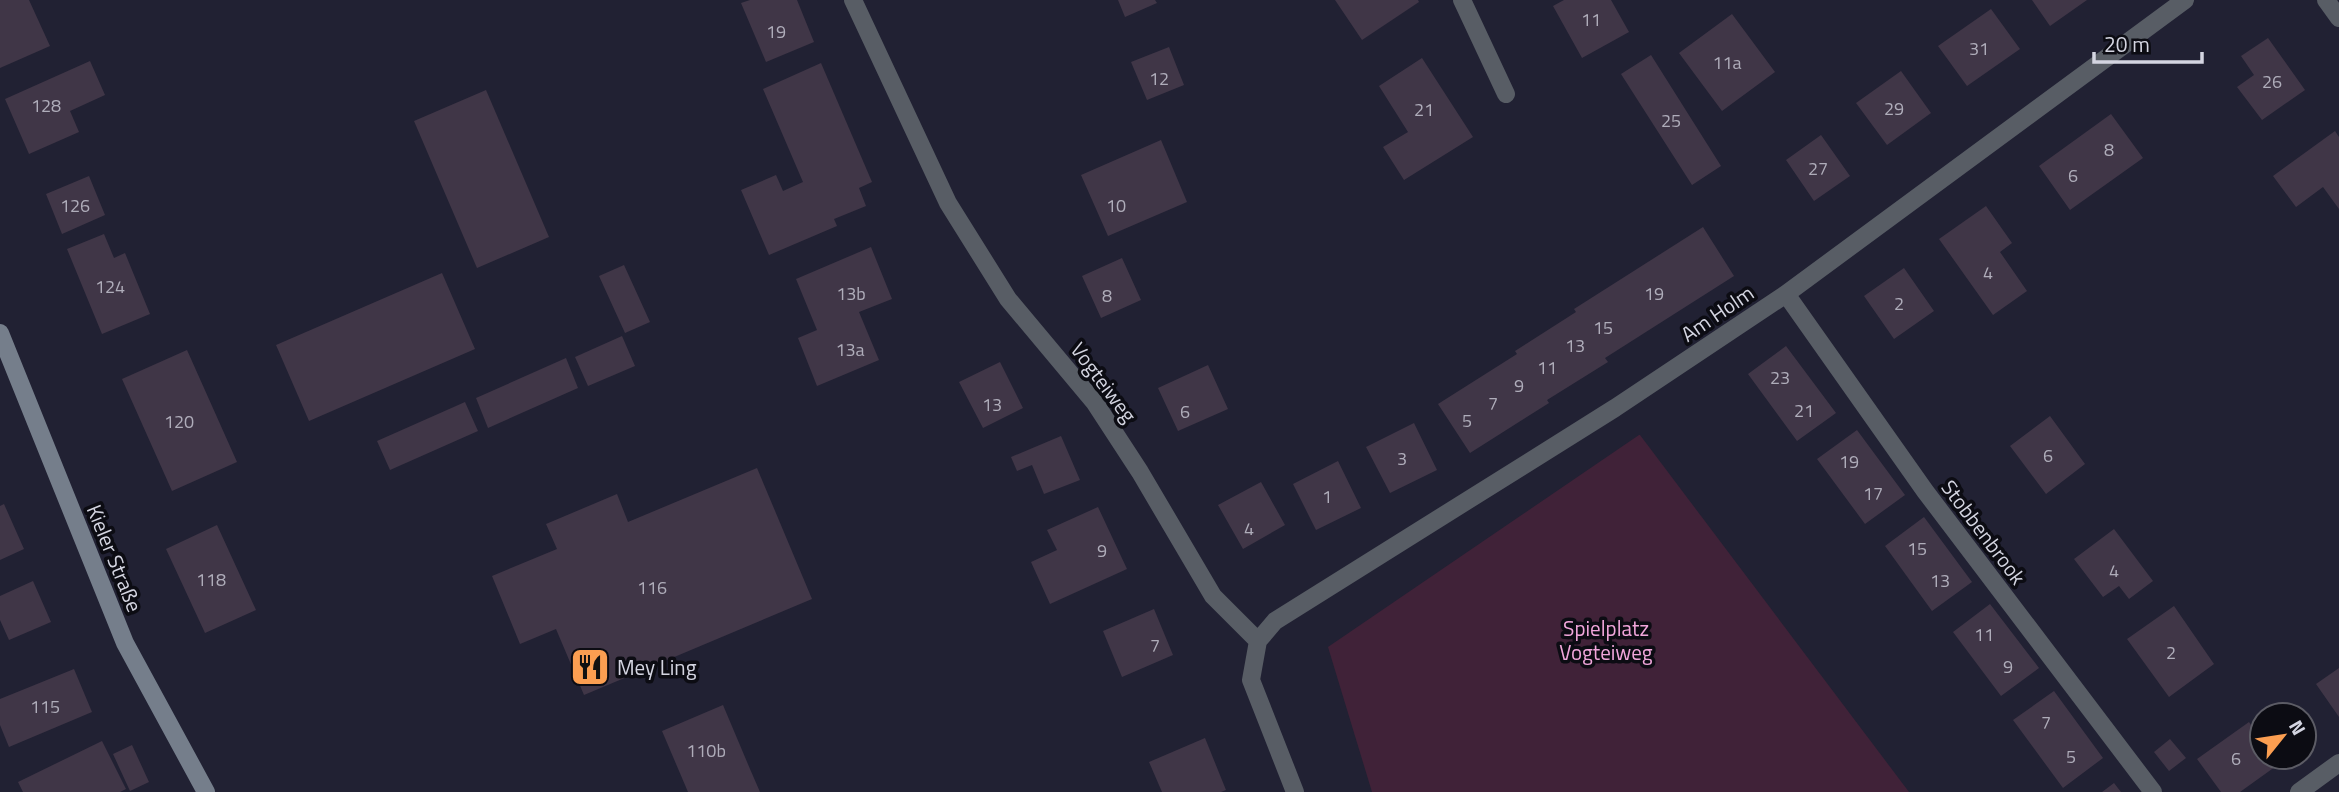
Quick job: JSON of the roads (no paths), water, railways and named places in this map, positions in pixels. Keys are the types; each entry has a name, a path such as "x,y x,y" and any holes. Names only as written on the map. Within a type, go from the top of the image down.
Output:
{"main road":[{"name":"Kieler Straße","path":"0,333 125,643 206,792"}],"street":[{"name":"Vogteiweg","path":"853,0 948,203 1008,299 1095,403 1140,472 1213,596 1258,640"},
{"path":"1462,0 1506,94"},
{"name":"Am Holm","path":"1258,640 1275,621 1615,408 1786,294 2185,0"},
{"path":"2326,0 2339,18"},
{"name":"Stobbenbrook","path":"1786,294 1925,491 2153,792"},
{"path":"1258,640 1251,680 1295,792"},
{"path":"2299,792 2339,763"}],"place":[{"name":"Mey Ling","path":"590,667"}],"park label":[{"name":"Spielplatz Vogteiweg","path":"1606,640"}]}
